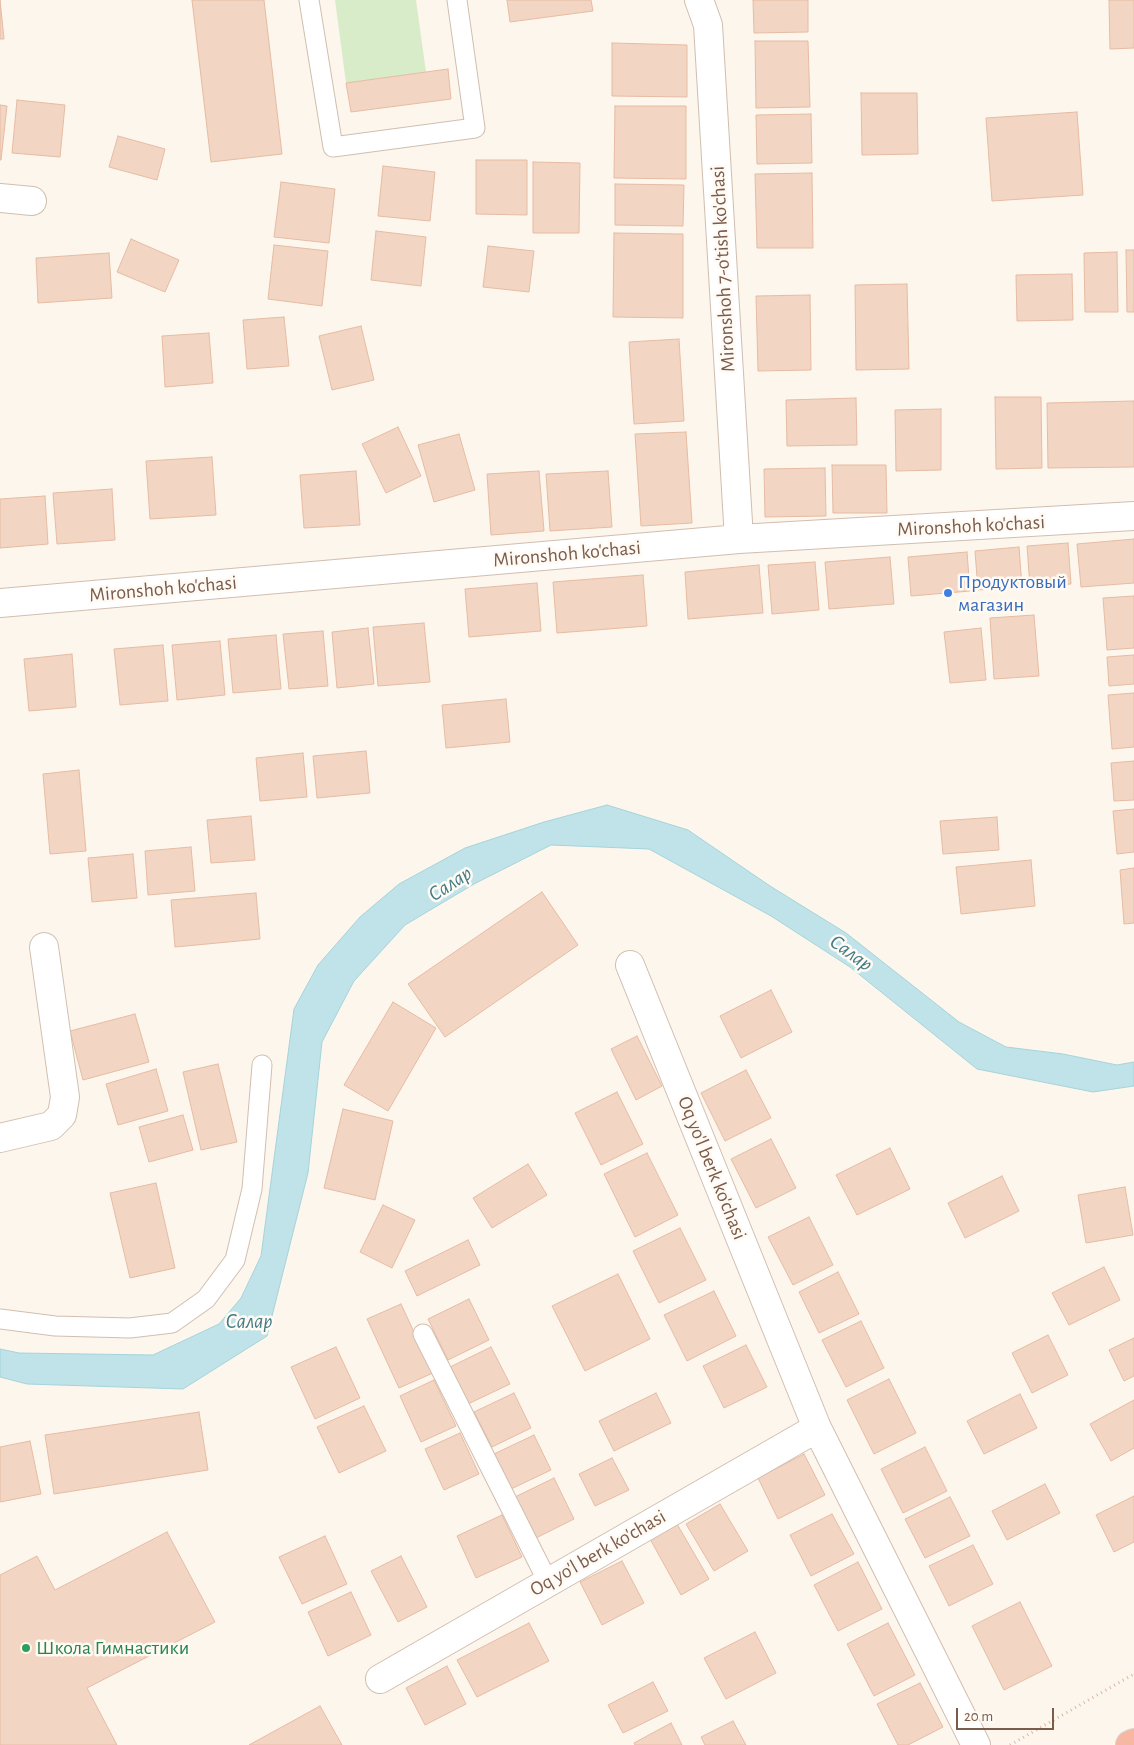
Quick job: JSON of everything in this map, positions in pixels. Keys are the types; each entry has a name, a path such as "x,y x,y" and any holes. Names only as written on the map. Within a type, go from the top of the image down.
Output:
{"highway":[{"path":"1130,1745 1134,1743"}],"street":[{"name":"Mironshoh 7-o'tish ko'chasi","path":"699,0 708,25 739,539"},
{"path":"0,198 32,201"},
{"name":"Mironshoh ko'chasi","path":"0,602 739,539 1134,516"},
{"path":"0,1138 51,1126 62,1116 65,1097 44,947"},
{"name":"Oq yo'l berk ko'chasi","path":"630,964 817,1428 976,1745"},
{"name":"Oq yo'l berk ko'chasi","path":"380,1679 817,1428"}],"lane":[{"path":"309,0 333,147 475,128 457,0"},
{"path":"0,1319 55,1326 130,1328 172,1323 206,1299 235,1260 252,1189 262,1065"},
{"path":"423,1334 548,1582"}],"path":[{"path":"1010,1745 1134,1674"}],"green space":[{"path":"335,0 416,0 426,72 346,83"}],"water":[{"name":"Салар","path":"607,805 688,830 770,886 846,933 959,1022 1006,1047 1063,1054 1117,1065 1134,1062 1134,1086 1093,1092 977,1069 850,967 771,916 649,849 551,845 474,884 405,925 354,981 322,1042 308,1173 267,1336 183,1389 27,1384 0,1377 0,1349 19,1353 153,1355 219,1324 241,1298 261,1256 294,1009 318,965 360,917 399,884 465,848 544,822"}],"building":[{"path":"0,0 4,39 0,39"},
{"path":"192,0 264,0 282,154 211,162"},
{"path":"507,0 591,0 593,11 510,22"},
{"path":"753,0 808,0 808,32 754,33"},
{"path":"1109,0 1134,0 1134,48 1110,49"},
{"path":"755,41 808,41 810,107 756,108"},
{"path":"612,43 687,45 687,97 612,96"},
{"path":"448,69 451,99 351,112 346,83"},
{"path":"861,93 917,93 918,154 862,155"},
{"path":"17,100 65,105 60,157 12,153"},
{"path":"0,105 7,106 1,160 0,160"},
{"path":"615,106 686,106 686,179 614,178"},
{"path":"1077,112 1083,195 992,201 986,118"},
{"path":"811,114 812,163 757,164 756,115"},
{"path":"118,136 165,149 157,180 109,167"},
{"path":"476,160 527,160 527,215 476,214"},
{"path":"533,162 580,163 579,233 533,233"},
{"path":"383,166 435,172 430,221 378,216"},
{"path":"812,173 813,248 757,248 755,174"},
{"path":"281,182 335,189 329,243 274,237"},
{"path":"615,184 684,185 683,226 615,225"},
{"path":"376,231 426,237 421,286 371,280"},
{"path":"614,233 683,234 683,318 613,317"},
{"path":"131,239 179,260 165,292 117,272"},
{"path":"274,245 328,251 322,306 268,299"},
{"path":"488,246 534,251 529,292 483,287"},
{"path":"1126,250 1134,250 1134,312 1127,312"},
{"path":"1117,252 1118,312 1085,312 1084,253"},
{"path":"109,253 112,298 38,303 36,258"},
{"path":"1072,274 1073,320 1017,321 1016,275"},
{"path":"907,284 909,369 856,370 855,285"},
{"path":"810,295 811,370 758,371 756,296"},
{"path":"284,317 289,366 247,369 243,320"},
{"path":"361,326 374,380 332,390 319,336"},
{"path":"209,333 213,383 165,387 162,336"},
{"path":"679,339 684,421 634,424 629,342"},
{"path":"995,397 1041,397 1042,468 996,469"},
{"path":"856,398 857,445 787,446 786,400"},
{"path":"1134,401 1134,467 1048,468 1047,403"},
{"path":"941,409 941,470 896,471 895,410"},
{"path":"398,427 421,476 386,493 362,444"},
{"path":"686,432 692,523 641,526 635,434"},
{"path":"459,434 475,490 434,502 418,445"},
{"path":"212,457 216,515 150,519 146,461"},
{"path":"832,465 886,465 887,513 833,513"},
{"path":"825,468 826,516 765,517 764,469"},
{"path":"356,471 360,525 304,528 300,475"},
{"path":"539,471 544,531 491,535 487,474"},
{"path":"608,471 612,527 550,531 546,474"},
{"path":"112,489 115,540 57,544 53,493"},
{"path":"45,496 48,544 0,548 0,499"},
{"path":"1134,539 1134,583 1081,587 1077,544"},
{"path":"1068,543 1071,584 1030,587 1027,546"},
{"path":"1019,547 1022,587 978,590 975,551"},
{"path":"967,552 970,591 911,596 908,557"},
{"path":"890,557 894,604 829,609 825,562"},
{"path":"815,562 819,610 772,614 768,565"},
{"path":"759,565 763,613 688,619 685,572"},
{"path":"643,575 647,626 557,633 553,582"},
{"path":"537,583 541,631 469,637 465,589"},
{"path":"1134,596 1134,648 1107,650 1103,598"},
{"path":"1034,615 1039,676 994,679 990,618"},
{"path":"424,623 430,682 378,686 373,627"},
{"path":"368,628 374,684 337,688 332,632"},
{"path":"981,628 986,680 950,683 944,632"},
{"path":"323,631 328,686 289,689 283,634"},
{"path":"276,635 281,689 233,693 228,639"},
{"path":"220,641 225,695 177,700 172,645"},
{"path":"163,645 168,701 120,705 114,649"},
{"path":"72,654 76,707 29,711 24,659"},
{"path":"1134,655 1134,684 1109,686 1107,657"},
{"path":"1134,693 1134,747 1112,749 1108,695"},
{"path":"506,699 510,742 446,748 442,705"},
{"path":"366,751 370,793 317,798 313,756"},
{"path":"303,753 307,797 260,801 256,758"},
{"path":"1134,761 1134,800 1114,801 1111,763"},
{"path":"79,770 86,851 50,854 43,774"},
{"path":"1134,809 1134,852 1117,854 1113,811"},
{"path":"251,816 255,860 211,863 207,820"},
{"path":"997,817 999,850 943,854 940,821"},
{"path":"191,847 195,891 148,895 145,851"},
{"path":"133,854 137,898 92,902 88,858"},
{"path":"1031,860 1035,906 961,914 956,867"},
{"path":"1134,868 1134,923 1124,924 1120,870"},
{"path":"542,892 578,945 445,1037 408,984"},
{"path":"256,893 260,939 175,947 171,900"},
{"path":"771,990 792,1032 741,1058 720,1016"},
{"path":"393,1002 436,1028 388,1111 344,1085"},
{"path":"135,1014 149,1062 83,1080 70,1031"},
{"path":"637,1036 662,1086 636,1100 611,1049"},
{"path":"218,1064 237,1142 201,1150 183,1072"},
{"path":"156,1069 168,1111 118,1125 106,1084"},
{"path":"746,1070 771,1118 725,1141 701,1093"},
{"path":"617,1092 643,1144 601,1165 575,1113"},
{"path":"343,1109 393,1121 375,1200 324,1188"},
{"path":"183,1115 193,1150 149,1162 139,1127"},
{"path":"771,1139 796,1188 756,1208 731,1159"},
{"path":"890,1148 910,1189 857,1215 836,1175"},
{"path":"647,1153 678,1215 635,1237 604,1174"},
{"path":"528,1164 547,1195 492,1228 473,1198"},
{"path":"1002,1176 1019,1211 965,1238 948,1203"},
{"path":"156,1183 175,1268 130,1278 110,1193"},
{"path":"1125,1187 1133,1235 1086,1243 1078,1195"},
{"path":"383,1205 415,1220 392,1268 360,1252"},
{"path":"809,1217 833,1265 793,1285 768,1237"},
{"path":"680,1228 706,1280 659,1303 633,1251"},
{"path":"468,1240 480,1265 417,1296 405,1271"},
{"path":"1104,1267 1120,1300 1069,1325 1052,1293"},
{"path":"838,1272 859,1314 819,1333 799,1292"},
{"path":"618,1274 650,1339 585,1371 552,1306"},
{"path":"714,1291 736,1336 687,1361 664,1315"},
{"path":"469,1299 489,1340 448,1360 428,1319"},
{"path":"401,1304 433,1373 399,1388 367,1319"},
{"path":"861,1321 884,1368 846,1387 822,1340"},
{"path":"1048,1335 1068,1375 1032,1393 1012,1353"},
{"path":"1134,1338 1134,1376 1124,1381 1109,1350"},
{"path":"746,1345 767,1387 724,1408 703,1366"},
{"path":"336,1347 360,1398 315,1419 291,1367"},
{"path":"491,1347 510,1384 468,1404 450,1367"},
{"path":"889,1379 916,1433 874,1454 847,1400"},
{"path":"434,1380 456,1426 421,1442 400,1396"},
{"path":"514,1393 531,1428 492,1447 474,1412"},
{"path":"656,1393 671,1423 614,1451 599,1421"},
{"path":"1020,1394 1037,1428 984,1454 967,1421"},
{"path":"1134,1400 1134,1448 1111,1461 1090,1424"},
{"path":"364,1406 386,1451 339,1473 317,1427"},
{"path":"199,1412 208,1470 54,1494 45,1435"},
{"path":"460,1433 479,1474 444,1490 425,1449"},
{"path":"534,1435 551,1470 511,1489 494,1454"},
{"path":"30,1441 41,1494 0,1502 0,1447"},
{"path":"925,1447 947,1491 903,1513 881,1469"},
{"path":"804,1454 825,1495 778,1519 758,1478"},
{"path":"612,1458 629,1490 595,1506 579,1474"},
{"path":"554,1478 574,1519 536,1538 515,1497"},
{"path":"1045,1484 1060,1513 1007,1540 992,1511"},
{"path":"1134,1496 1134,1542 1114,1552 1096,1515"},
{"path":"950,1497 970,1536 925,1558 905,1519"},
{"path":"720,1504 748,1551 714,1571 686,1524"},
{"path":"832,1514 854,1554 811,1576 790,1535"},
{"path":"502,1515 522,1557 476,1578 457,1536"},
{"path":"677,1524 709,1579 681,1595 650,1539"},
{"path":"167,1532 215,1622 87,1688 117,1745 0,1745 0,1575 37,1556 55,1590"},
{"path":"325,1536 347,1584 302,1604 279,1557"},
{"path":"973,1545 993,1584 949,1606 929,1566"},
{"path":"401,1556 427,1607 398,1622 371,1571"},
{"path":"622,1561 644,1603 602,1625 580,1582"},
{"path":"858,1562 882,1609 838,1631 814,1585"},
{"path":"351,1592 371,1635 328,1656 308,1612"},
{"path":"1020,1602 1052,1666 1004,1690 972,1626"},
{"path":"529,1623 549,1661 477,1697 457,1660"},
{"path":"888,1623 915,1675 874,1696 847,1644"},
{"path":"755,1632 776,1673 726,1699 704,1658"},
{"path":"447,1666 466,1704 425,1725 406,1688"},
{"path":"653,1682 668,1711 623,1733 608,1705"},
{"path":"920,1683 943,1727 908,1745 898,1745 877,1704"},
{"path":"320,1706 342,1745 249,1745"},
{"path":"733,1721 746,1745 705,1745 701,1737"},
{"path":"671,1723 682,1745 635,1745 634,1743"}],"place":[{"name":"Продуктовый магазин","path":"948,593"},
{"name":"Школа Гимнастики","path":"26,1648"}]}
